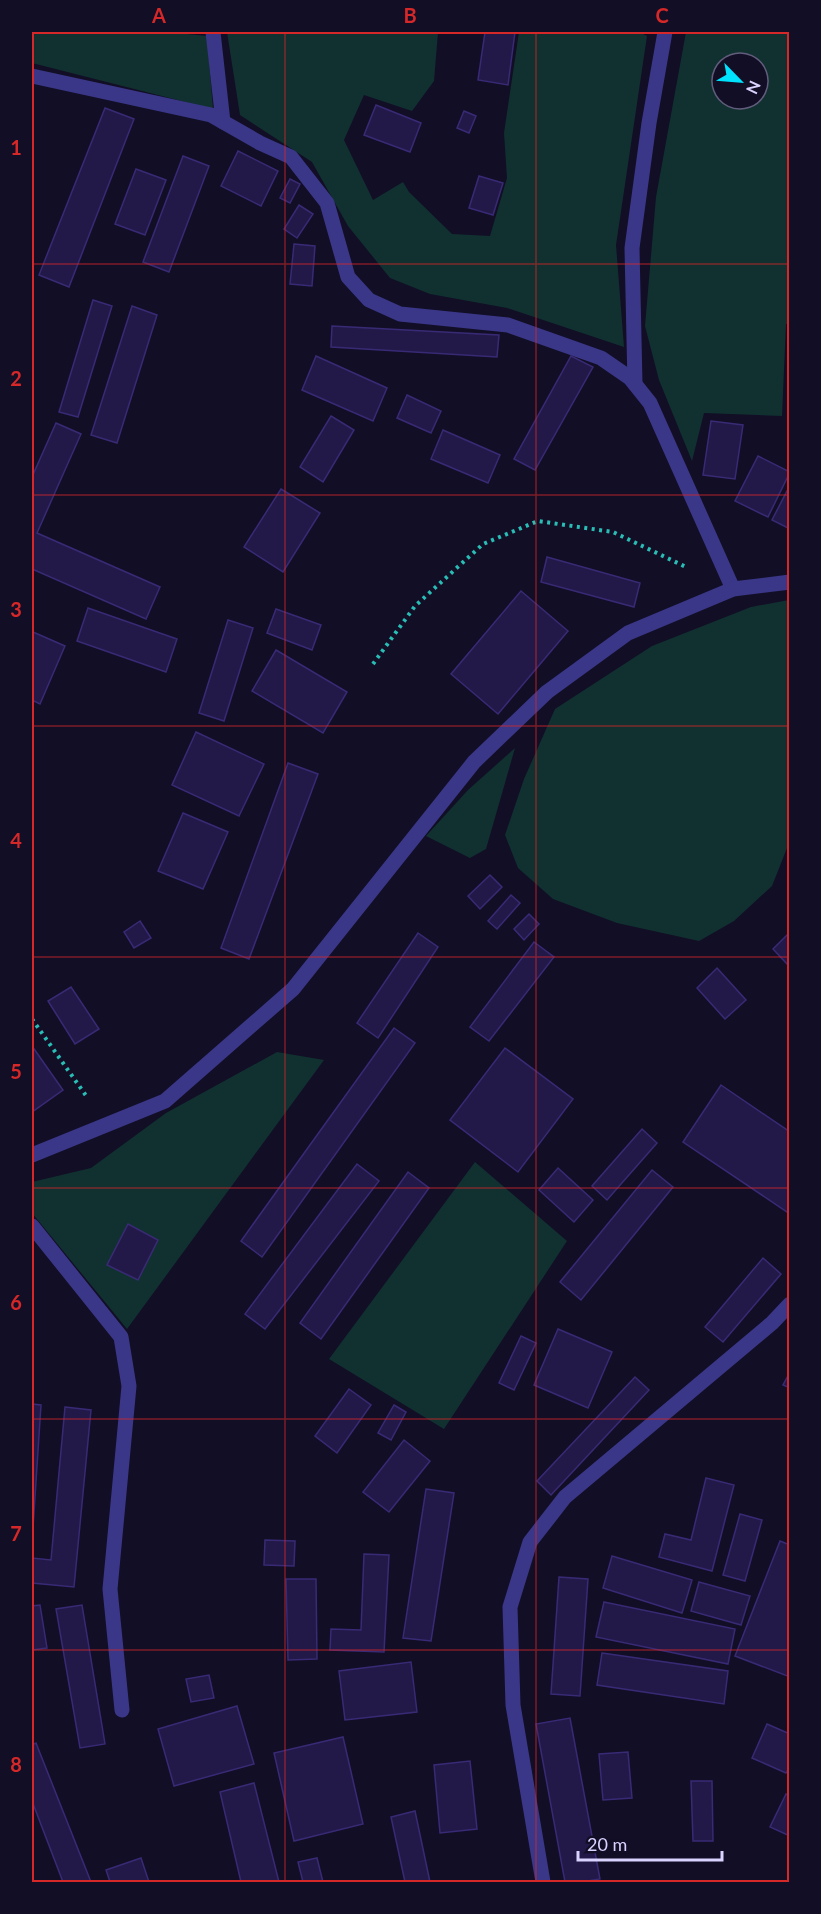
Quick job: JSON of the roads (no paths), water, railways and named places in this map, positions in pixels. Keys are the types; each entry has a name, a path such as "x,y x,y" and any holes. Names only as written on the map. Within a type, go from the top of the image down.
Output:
{"street":[{"path":"213,32 223,122"},
{"path":"635,384 632,248 664,32"},
{"path":"32,76 211,115 291,157 327,203 348,277 369,300 400,314 508,326 601,358 630,378 650,403 733,589"},
{"path":"32,1155 165,1101 293,989 474,762 547,692 628,633 733,589 789,582"},
{"path":"32,1226 121,1337 129,1386 110,1589 122,1710"},
{"path":"543,1882 513,1694 510,1607 530,1542 566,1497 772,1323 789,1304"}]}
